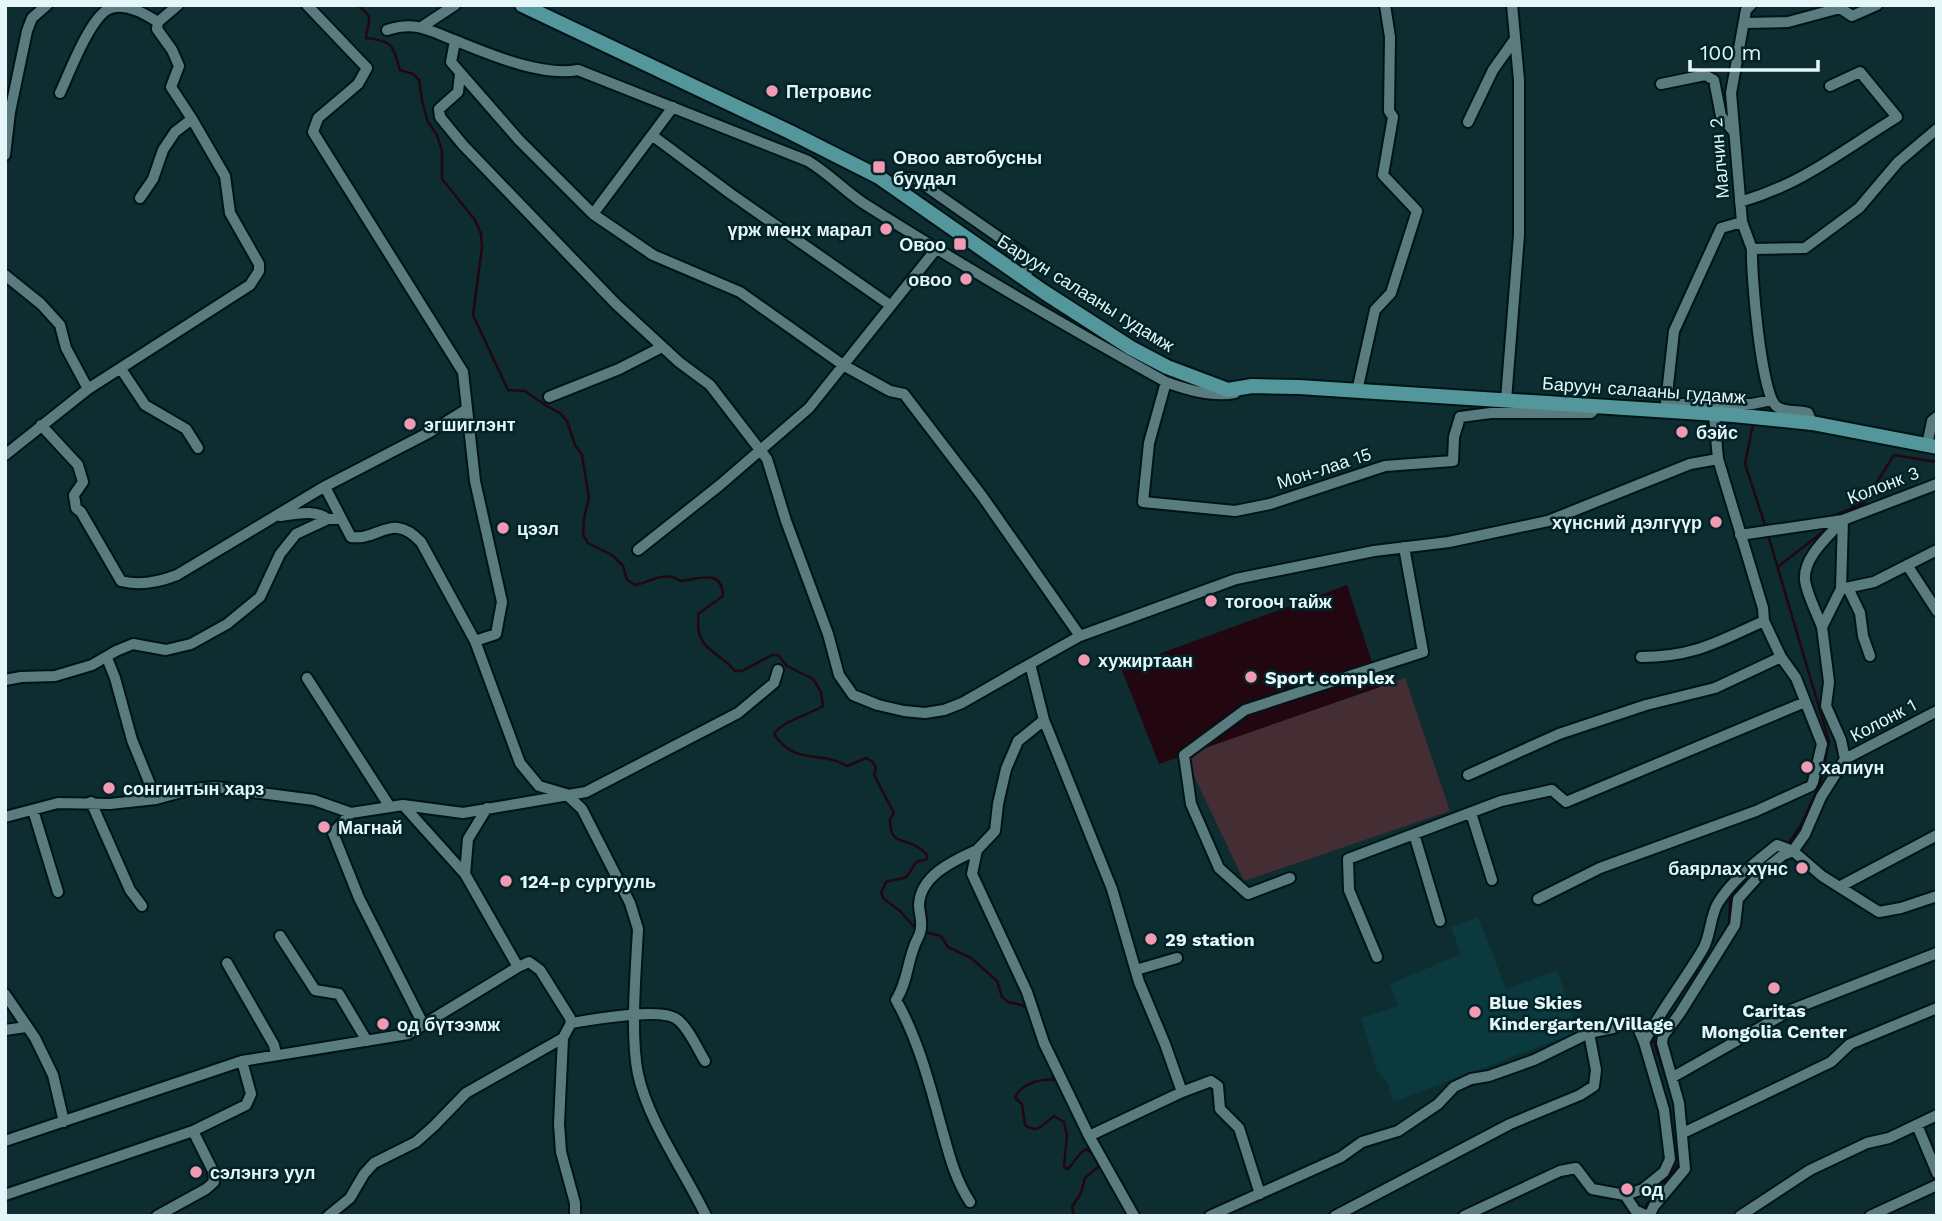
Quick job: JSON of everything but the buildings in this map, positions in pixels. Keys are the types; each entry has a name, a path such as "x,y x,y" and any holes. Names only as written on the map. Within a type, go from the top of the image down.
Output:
{"main road":[{"name":"Баруун салааны гудамж","path":"522,5 879,177 1026,280 1131,348 1167,367 1228,390 1276,386 1666,408 1812,423 1932,446"}],"street":[{"path":"5,155 10,112 27,31 32,19 47,5"},
{"path":"5,455 88,389 250,285 259,271 259,264 230,213 225,177 172,87 178,66 172,50 157,29 158,22 178,5"},
{"path":"307,5 367,68 358,84 318,118 313,132 463,372 475,481 502,602 496,634 475,641"},
{"path":"423,26 455,5"},
{"path":"1357,391 1375,310 1391,293 1417,212 1383,175 1393,117 1389,111 1390,37 1385,5"},
{"path":"1506,400 1519,235 1519,80 1512,5"},
{"name":"Малчин 2","path":"1666,408 1674,331 1721,228 1742,222 1731,93 1746,10 1751,5"},
{"path":"1745,23 1788,22 1840,8 1852,16 1877,5"},
{"path":"60,93 98,16 110,8 126,7 158,22"},
{"path":"387,30 423,26 454,41 540,70 561,73 578,70 808,161 825,171 860,201 1041,313 1177,387 1223,396 1276,386"},
{"path":"1468,122 1493,71 1515,39"},
{"path":"454,41 451,62 460,74 519,140 593,214 653,255 740,292 843,365 890,391 904,394 982,496 1080,636"},
{"path":"1740,202 1767,194 1827,164 1897,117 1860,72 1830,86"},
{"path":"460,74 458,92 439,109 440,117 463,145 616,304 662,347 710,385 767,459 786,521 828,634 839,675 853,695 878,705 925,713 944,710 962,703 1080,636 1236,579 1374,551 1449,542 1548,521 1689,464 1718,458"},
{"path":"1661,84 1705,75 1713,80 1721,116 1734,132"},
{"path":"593,214 673,107"},
{"path":"139,198 153,179 163,150 175,132 192,119"},
{"path":"1752,249 1805,248 1859,208 1898,162 1937,129"},
{"path":"653,136 890,305"},
{"path":"890,185 905,178 914,178 974,219 1023,254 1027,266 1026,280"},
{"path":"962,236 974,219"},
{"path":"1742,222 1752,249 1753,281 1765,370 1772,400 1780,409 1808,413 1812,423"},
{"path":"638,550 760,452 809,408 937,248"},
{"path":"5,275 41,304 60,325 66,348 88,389"},
{"path":"549,397 619,369 662,347"},
{"path":"121,369 145,405 186,429 198,448"},
{"name":"Мон-лаа 15","path":"1166,382 1149,443 1143,502 1235,511 1270,504 1385,466 1453,461 1454,437 1460,417 1491,413 1591,413 1599,405"},
{"path":"1666,408 1752,404 1772,400"},
{"path":"41,425 78,465 81,472 83,482 74,495 76,508 81,512 121,581 139,584 164,580 467,409"},
{"path":"1538,899 1600,868 1756,811 1811,786 1822,744 1796,678 1764,621 1763,608 1718,458 1714,415"},
{"path":"1932,446 1932,421 1937,417"},
{"name":"Колонк 3","path":"1740,535 1843,520 1937,484"},
{"path":"325,487 351,537 357,538 383,529 397,528 411,531 421,542 475,641 520,764 539,786 566,794 582,809 611,863 635,914 638,929 635,1014 638,1073 645,1097 706,1216"},
{"path":"274,517 305,512 320,513 328,519"},
{"path":"5,680 55,676 92,665 133,644 166,650 191,644 226,624 260,597 280,554 296,534 328,519 341,519"},
{"path":"1822,627 1844,588 1843,520"},
{"path":"1625,1195 1642,1214 1654,1206 1685,1169 1683,1133 1673,1077 1662,1043 1663,1036 1681,1013 1735,925 1738,900 1763,871 1805,834 1821,797 1845,759 1841,740 1826,706 1829,682 1822,627 1805,580 1807,565 1813,554 1843,520"},
{"path":"1290,878 1248,894 1219,868 1191,804 1184,755 1245,710 1423,652 1404,547"},
{"path":"1844,588 1874,582 1937,550"},
{"path":"1907,565 1937,611"},
{"path":"1844,588 1860,613 1863,636 1870,656"},
{"path":"1641,657 1671,657 1700,650 1764,621"},
{"path":"107,657 132,740 156,799"},
{"path":"1468,775 1559,734 1647,705 1715,688 1782,657"},
{"path":"1030,664 1044,720 1112,889 1136,970 1182,1092"},
{"path":"6,814 58,803 110,804 156,799 193,789 215,787 314,800 351,813 403,805 463,813 586,792 738,713 774,683 778,670"},
{"path":"307,678 390,807"},
{"path":"1377,957 1349,890 1348,859 1501,801 1552,790 1566,802 1805,702"},
{"name":"Колонк 1","path":"1845,759 1937,711"},
{"path":"970,1202 958,1185 907,1019 897,1000 903,989 920,931 920,900 937,871 977,850 995,831 1006,769 1018,741 1044,720"},
{"path":"91,802 130,890 142,905"},
{"path":"403,805 465,874 517,967"},
{"path":"465,874 468,839 487,808"},
{"path":"33,810 58,892"},
{"path":"351,813 333,833 359,898 423,1024"},
{"path":"1471,813 1492,880"},
{"path":"1414,834 1440,920"},
{"path":"1839,887 1937,835"},
{"path":"1644,1042 1658,1016 1705,946 1717,904 1744,871 1777,845 1787,849 1879,912 1937,896"},
{"path":"977,850 972,874 1027,992 1044,1043 1089,1136 1134,1216"},
{"path":"280,936 315,990 339,994 367,1041"},
{"path":"1673,1077 1791,1010 1937,953"},
{"path":"1136,970 1177,957"},
{"path":"5,1141 242,1061 408,1034 529,962 540,970 570,1018 563,1038 560,1133 561,1152 575,1203 575,1216"},
{"path":"227,963 274,1045 276,1055"},
{"path":"5,993 35,1038 53,1075 64,1122"},
{"path":"1683,1133 1831,1062 1850,1044 1937,1008"},
{"path":"570,1023 635,1014 672,1016 680,1020 705,1061"},
{"path":"1210,1216 1341,1157 1362,1142 1398,1131 1438,1104 1454,1087 1471,1079 1489,1076 1534,1060 1589,1033 1635,1021 1664,1110 1670,1159 1664,1171 1643,1189 1625,1195 1592,1189 1576,1168 1560,1171 1464,1216"},
{"path":"5,1030 26,1027"},
{"path":"1335,1216 1499,1130 1580,1095 1594,1086 1596,1070 1589,1033"},
{"path":"328,1216 350,1198 374,1163 416,1142 466,1093 563,1038"},
{"path":"5,1195 193,1131 246,1105 251,1094 242,1061"},
{"path":"1089,1136 1182,1092 1211,1082 1218,1086 1220,1109 1239,1128 1260,1194"},
{"path":"1740,1216 1810,1170 1867,1143 1889,1138 1937,1115"},
{"path":"1917,1125 1937,1173"},
{"path":"157,1216 214,1182 213,1171 193,1131"},
{"path":"1870,1216 1937,1185"}],"shaded area":[{"name":"Sport complex","path":"1347,585 1380,687 1159,764 1121,668"},
{"path":"1405,678 1450,811 1244,881 1184,755"},
{"name":"Blue Skies Kindergarten/Village","path":"1478,917 1506,989 1557,970 1578,1032 1393,1102 1387,1081 1377,1071 1361,1018 1398,1006 1390,984 1461,954 1451,927"}],"waterway":[{"path":"357,5 369,16 366,38 387,43 393,50 400,70 413,74 419,80 428,122 437,135 442,151 442,179 475,220 481,234 482,247 473,315 508,390 525,391 560,413 567,421 575,445 582,455 589,498 583,535 588,543 612,555 623,566 627,580 635,585 664,577 680,581 708,577 718,581 723,596 698,614 698,630 704,644 735,671 742,671 772,655 778,655 787,666 813,679 821,692 823,706 790,721 774,734 782,744 799,754 837,761 847,766 866,758 873,762 876,768 874,775 894,813 890,819 893,835 920,848 927,855 927,859 916,862 906,877 886,882 881,893 916,929"},
{"path":"1753,424 1745,464 1766,528"},
{"path":"1838,514 1864,503 1894,455 1937,462"},
{"path":"1779,566 1829,527"},
{"path":"1768,535 1829,741 1821,782 1801,825 1787,846"},
{"path":"1729,925 1730,898 1760,867"},
{"path":"925,932 941,936 948,947 971,958 997,981 1002,997 1028,1010"},
{"path":"1667,1081 1653,1039 1679,1005"},
{"path":"1053,1074 1053,1080 1031,1083 1021,1089 1015,1098 1022,1104 1025,1125 1030,1128 1041,1127 1054,1116 1064,1122 1067,1135 1064,1167 1068,1169 1086,1149 1093,1154 1099,1166 1085,1178 1081,1193 1072,1207 1074,1216"},
{"path":"1643,1211 1679,1164 1676,1125"}],"place":[{"name":"Петровис","path":"772,91"},
{"name":"Овоо автобусны буудал","path":"879,167"},
{"name":"үрж мөнх марал","path":"886,229"},
{"name":"Овоо","path":"960,244"},
{"name":"овоо","path":"966,279"},
{"name":"эгшиглэнт","path":"410,424"},
{"name":"бэйс","path":"1682,432"},
{"name":"хүнсний дэлгүүр","path":"1716,522"},
{"name":"цээл","path":"503,528"},
{"name":"тогооч тайж","path":"1211,601"},
{"name":"хужиртаан","path":"1084,660"},
{"name":"Sport complex","path":"1251,677"},
{"name":"халиун","path":"1807,767"},
{"name":"сонгинтын харз","path":"109,788"},
{"name":"Магнай","path":"324,827"},
{"name":"баярлах хүнс","path":"1802,868"},
{"name":"124-р сургууль","path":"506,881"},
{"name":"29 station","path":"1151,939"},
{"name":"Caritas Mongolia Center","path":"1774,988"},
{"name":"Blue Skies Kindergarten/Village","path":"1475,1012"},
{"name":"од бүтээмж","path":"383,1024"},
{"name":"сэлэнгэ уул","path":"196,1172"},
{"name":"од","path":"1627,1189"}]}
